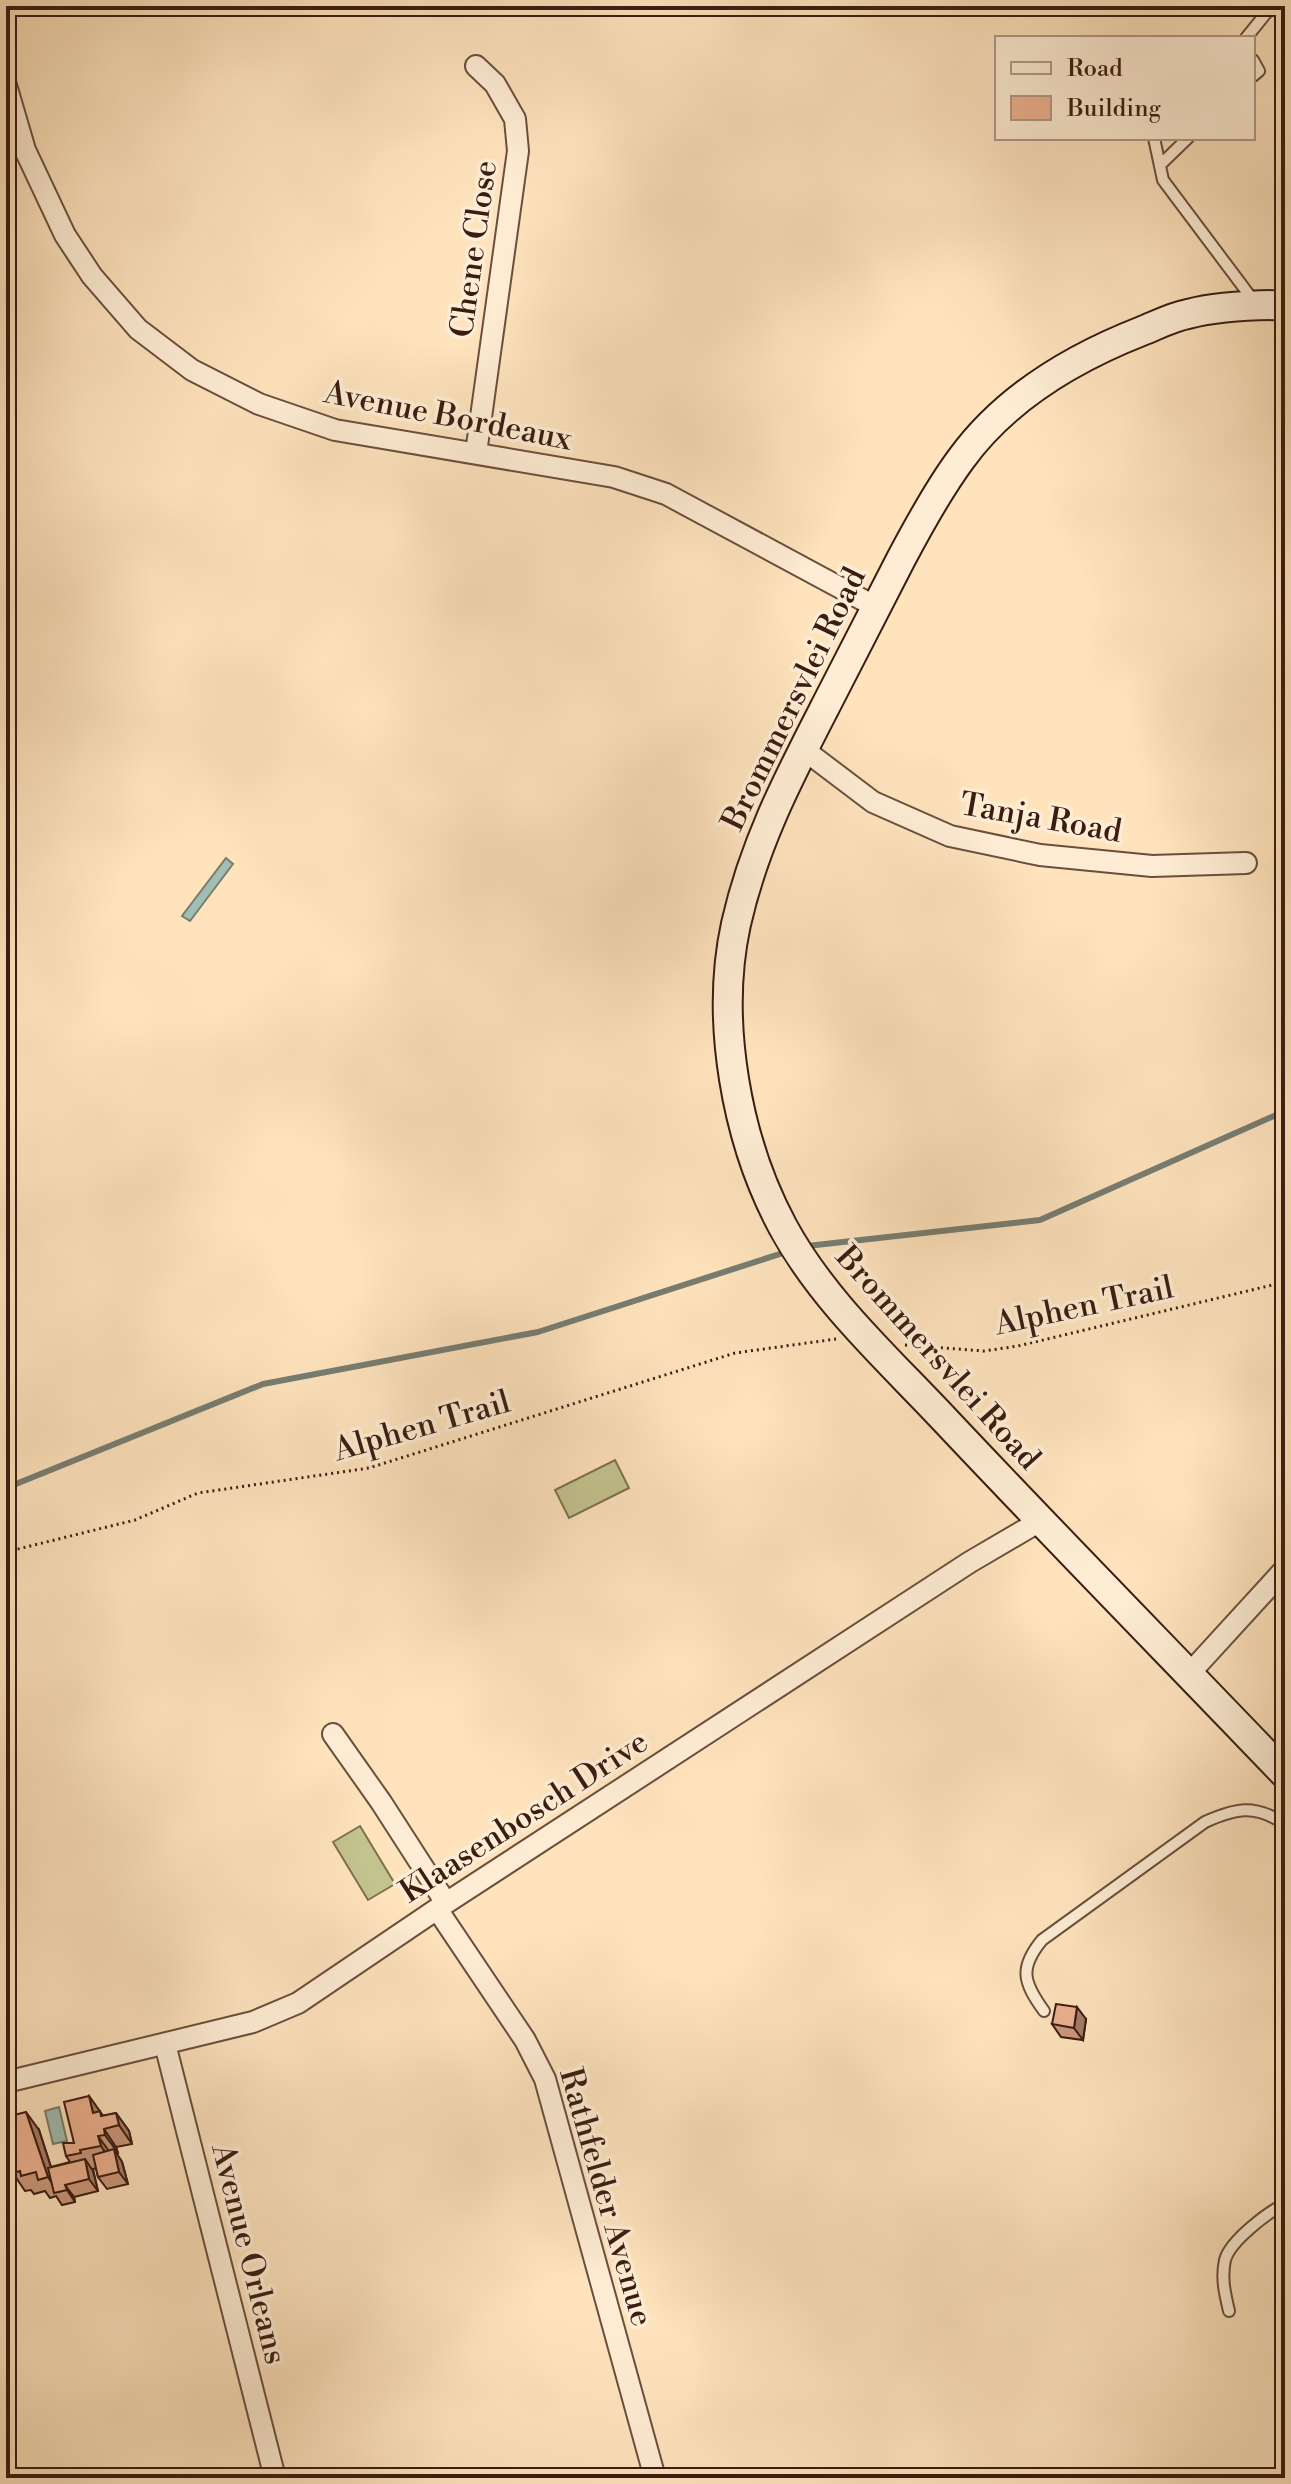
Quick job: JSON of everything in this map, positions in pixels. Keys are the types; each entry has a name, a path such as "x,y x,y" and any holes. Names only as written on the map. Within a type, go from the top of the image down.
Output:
{"street":[{"name":"Chene Close","path":"476,66 495,84 515,119 518,151 476,453"},
{"name":"Avenue Bordeaux","path":"6,85 25,150 59,225 92,276 138,329 192,370 259,404 335,430 614,477 666,494 876,607"},
{"name":"Brommersvlei Road","path":"1285,305 1256,305 1187,314 1099,348 1052,374 1003,413 955,468 924,515 876,607 803,749 757,848 736,926 730,963 728,1029 731,1070 750,1147 782,1225 833,1300 1040,1521 1285,1774"},
{"name":"Tanja Road","path":"803,749 873,802 950,836 1040,855 1152,866 1246,863"},
{"name":"Klaasenbosch Drive","path":"6,2082 253,2022 289,2008 970,1562 1040,1521"},
{"path":"1189,1674 1285,1569"},
{"name":"Rathfelder Avenue","path":"333,1734 381,1802 441,1906 525,2040 545,2079 655,2478"},
{"name":"Avenue Orleans","path":"165,2044 275,2478"}],"lane":[{"path":"1248,36 1272,6"},
{"path":"1154,140 1163,180 1256,305"},
{"path":"1160,165 1186,140"},
{"path":"1044,2011 1031,1993 1026,1973 1028,1958 1042,1940 1205,1822 1230,1811 1245,1809 1261,1812 1285,1824"},
{"path":"1229,2311 1223,2283 1226,2257 1270,2211 1285,2204"}],"path":[{"name":"Alphen Trail","path":"903,1345 984,1351 1018,1346 1285,1282"},
{"name":"Alphen Trail","path":"6,1552 135,1520 198,1493 369,1468 735,1353 848,1337"}],"green space":[{"path":"615,1460 629,1488 569,1518 555,1490"},
{"path":"360,1826 395,1884 368,1900 333,1842"}],"shaded area":[{"path":"226,858 233,864 190,921 182,916"},
{"path":"59,2107 67,2141 53,2144 45,2111"}],"building":[{"path":"1056,2004 1077,2007 1074,2028 1052,2024"},
{"path":"89,2096 93,2113 100,2111 101,2116 116,2113 119,2125 104,2129 105,2135 98,2136 101,2146 66,2156 63,2143 74,2143 64,2102"},
{"path":"26,2112 48,2177 38,2180 36,2172 21,2176 20,2171 13,2173 6,2145 6,2117"},
{"path":"114,2149 119,2172 98,2177 93,2155"},
{"path":"85,2159 89,2179 65,2185 67,2190 54,2193 48,2168"}],"waterway":[{"path":"807,1246 1040,1220 1285,1111"},
{"path":"6,1488 263,1384 538,1332 786,1252"}]}
